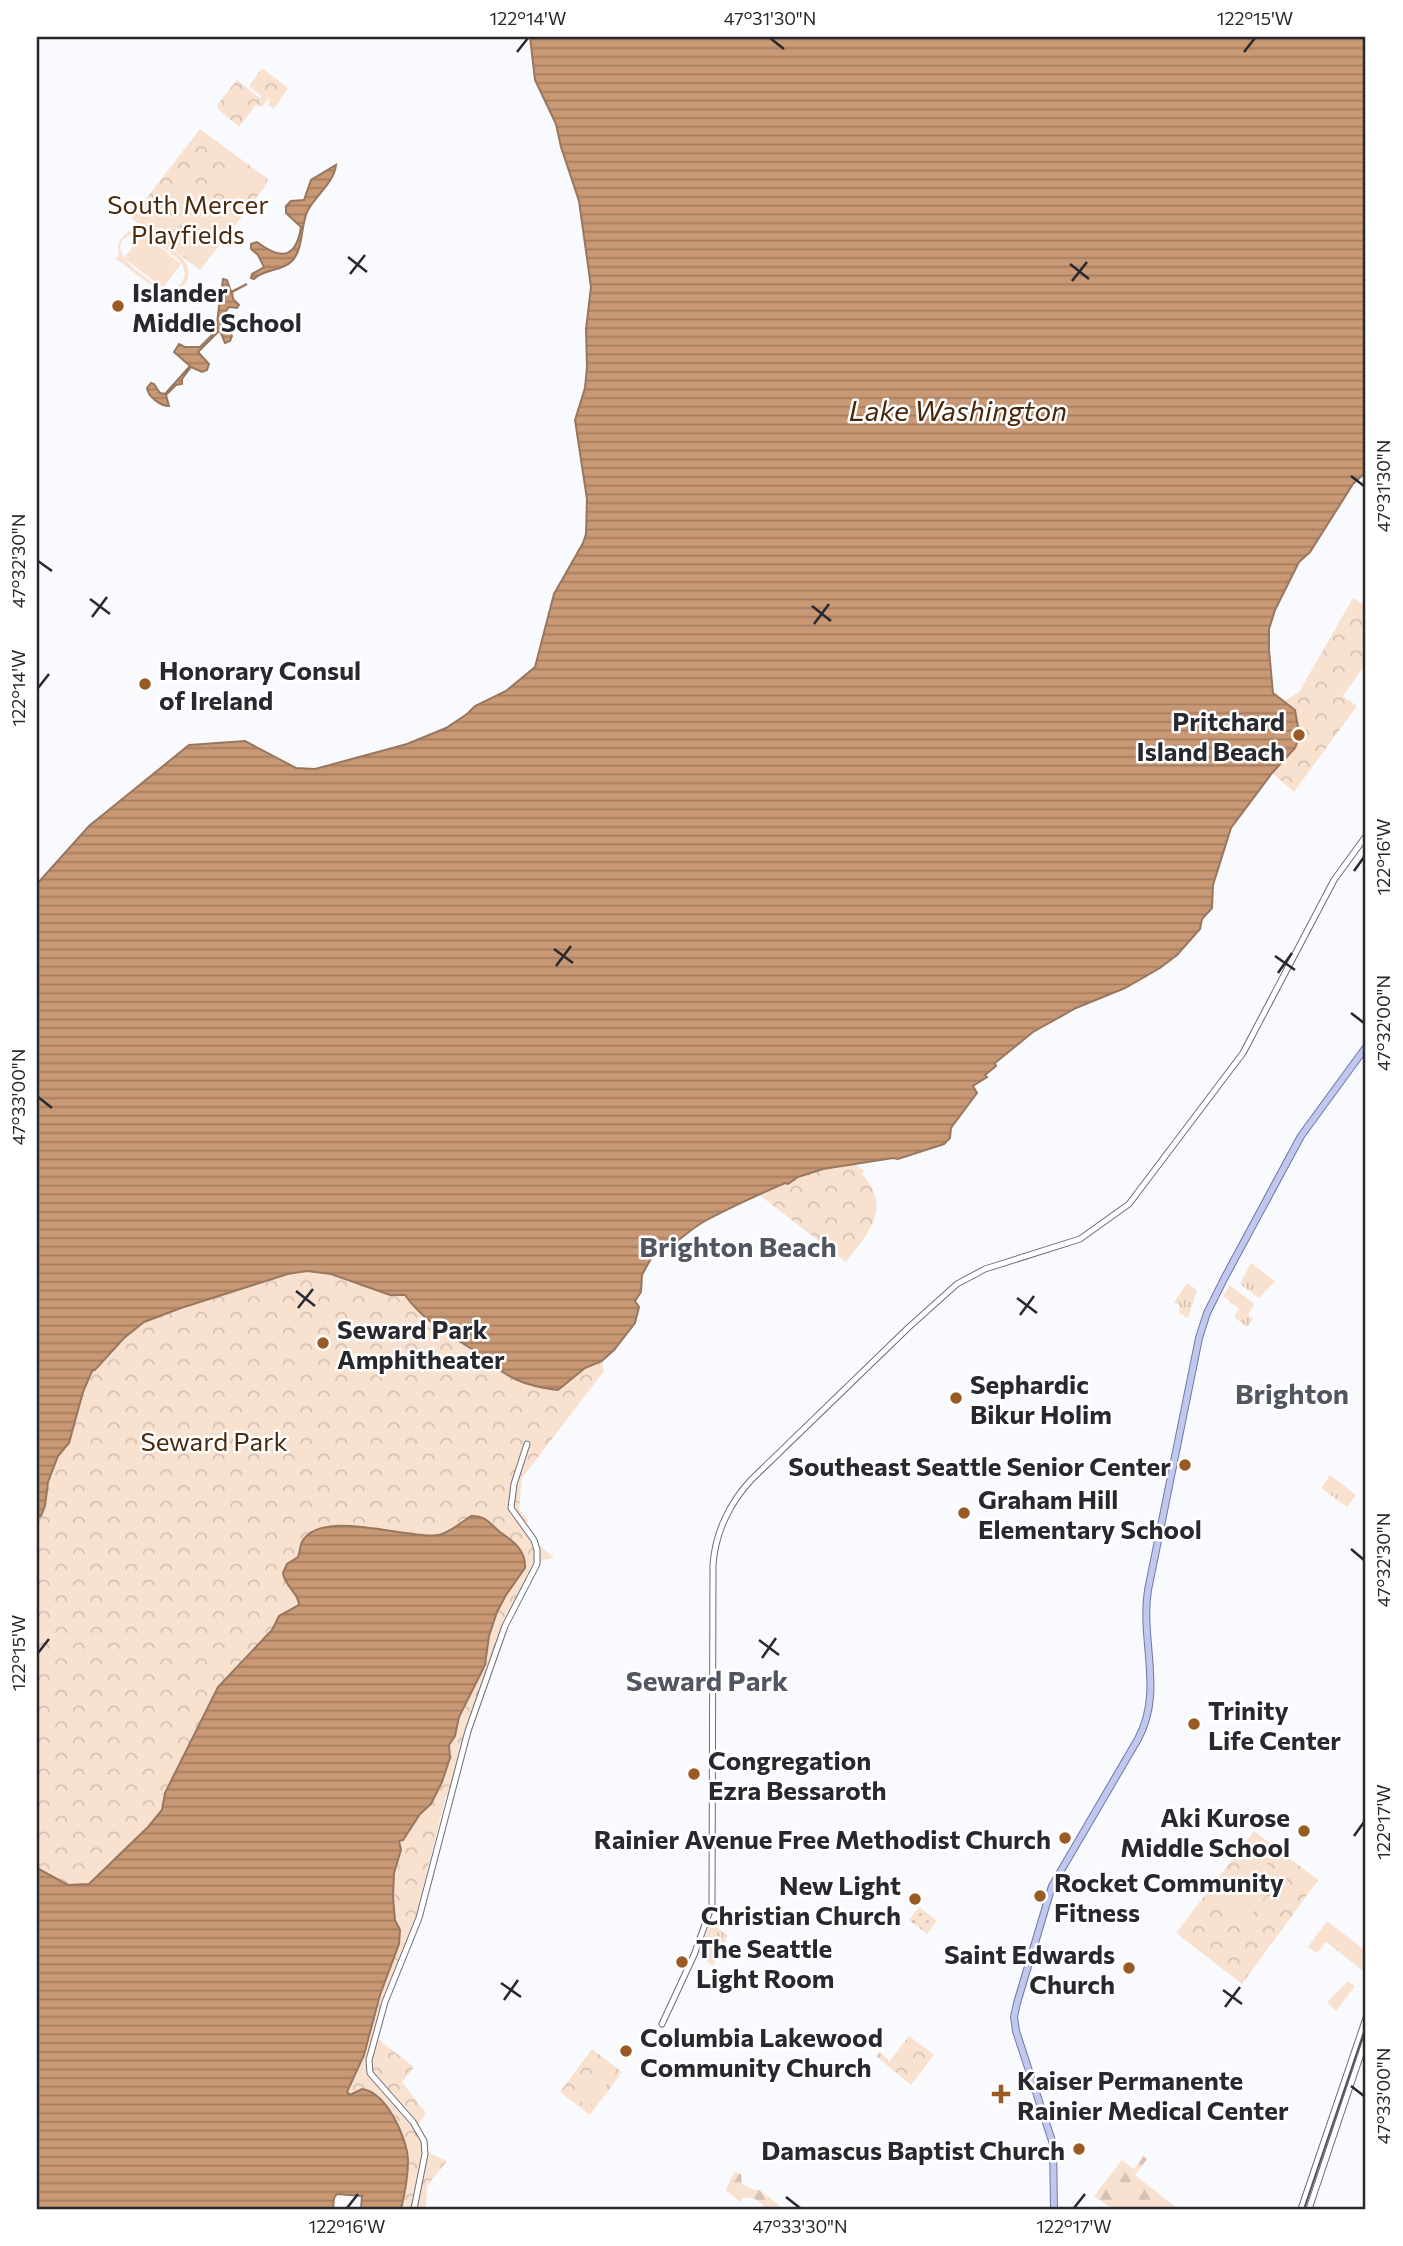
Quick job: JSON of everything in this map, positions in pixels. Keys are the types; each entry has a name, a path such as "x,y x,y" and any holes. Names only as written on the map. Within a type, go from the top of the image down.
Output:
{"main road":[{"path":"662,2024 694,1955 712,1905 713,1559 718,1537 732,1506 748,1483 944,1294 985,1269 1080,1239 1129,1204 1241,1056 1334,880 1366,836"},
{"path":"1054,2209 1053,2144 1017,2035 1014,2022 1016,2008 1050,1891 1138,1739 1148,1714 1152,1680 1146,1612 1147,1590 1205,1320 1225,1277 1304,1130 1366,1047"},
{"path":"414,2209 424,2161 424,2141 414,2122 370,2073 370,2054 385,2003 419,1918 468,1729 505,1626 537,1564 534,1540 511,1508 514,1484 527,1444"},
{"path":"1301,2209 1366,2018"},
{"path":"1309,2209 1366,2039"}],"green space":[{"path":"262,68 288,88 274,109 268,105 268,99 262,107 256,105 239,127 218,109 217,105 237,80 261,99 249,86"},
{"name":"South Mercer Playfields","path":"200,129 268,179 264,188 200,270 131,218"},
{"path":"234,160 244,171 248,183 247,196 240,209 215,188"},
{"path":"180,170 204,190 186,213 173,193 174,181"},
{"path":"208,193 238,214 219,233 194,212"},
{"path":"133,230 139,231 169,246 181,257 188,269 189,275 183,285 173,292 160,292 115,258 119,256 118,247 125,234","holes":["135,233 142,234 124,258 120,247 126,237","144,234 178,259 183,266 185,274 177,288 163,288 181,264","125,259 163,288 135,269"]},
{"path":"196,240 204,244 208,252 204,260 196,264 188,260 184,252 188,244"},
{"name":"Pritchard Island Beach","path":"1353,598 1366,606 1366,663 1343,696 1357,706 1294,792 1272,773 1285,701 1299,692"},
{"path":"855,1164 864,1171 862,1174 871,1186 876,1198 876,1209 869,1230 846,1262 758,1194 814,1172"},
{"path":"1251,1263 1275,1281 1259,1298 1240,1284"},
{"name":"Seward Park","path":"307,1271 341,1276 380,1291 405,1295 443,1332 506,1374 529,1385 558,1390 585,1368 602,1361 604,1371 522,1478 519,1509 528,1520 524,1531 554,1558 543,1560 534,1567 499,1639 449,1797 446,1796 416,1916 374,2036 414,2067 402,2082 426,2113 416,2128 423,2150 447,2161 427,2186 426,2209 401,2209 406,2145 389,2109 347,2092 364,2055 380,1995 396,1953 400,1930 393,1910 393,1884 399,1841 436,1795 450,1758 449,1745 455,1736 463,1705 485,1665 489,1636 497,1612 523,1571 510,1538 498,1531 463,1522 436,1535 402,1534 360,1525 312,1532 304,1538 298,1557 289,1563 283,1573 299,1605 282,1614 273,1630 218,1687 165,1793 162,1810 89,1884 68,1885 37,1868 38,1517 43,1512 48,1482 58,1456 69,1443 90,1372 144,1322 249,1285"},
{"path":"1187,1283 1197,1290 1188,1318 1179,1313 1180,1306 1174,1302"},
{"path":"1230,1285 1254,1304 1248,1315 1253,1319 1247,1327 1234,1317 1239,1309 1223,1296"},
{"path":"1330,1475 1356,1495 1347,1507 1321,1488"},
{"path":"1254,1831 1318,1880 1242,1984 1176,1933"},
{"path":"1249,1853 1263,1860 1282,1876 1243,1925 1238,1926 1222,1913 1220,1903"},
{"path":"919,1907 937,1921 927,1934 909,1920"},
{"path":"1327,1921 1366,1951 1366,1973 1326,1942 1317,1953 1308,1947"},
{"path":"711,1923 727,1935 723,1951 712,1966 698,1953"},
{"path":"1348,1981 1355,1986 1336,2011 1327,2002"},
{"path":"909,2036 934,2055 911,2085 876,2056 879,2052 888,2059 888,2063"},
{"path":"592,2049 622,2072 590,2115 560,2092"},
{"path":"604,2062 615,2070 615,2074 589,2107 575,2097 592,2074 603,2081 600,2070"},
{"path":"1143,2156 1147,2159 1135,2175 1178,2209 1112,2209 1094,2196 1122,2160 1134,2169"},
{"path":"734,2172 741,2174 742,2184 759,2190 779,2205 778,2209 765,2209 753,2198 743,2198 740,2202 726,2190"}],"water":[{"name":"Lake Washington","path":"530,37 1366,37 1366,472 1353,484 1310,552 1299,562 1275,610 1269,629 1273,693 1295,710 1298,740 1295,748 1272,773 1231,828 1213,885 1212,908 1202,919 1200,929 1177,955 1125,988 1076,1008 1033,1032 995,1063 996,1066 985,1075 987,1077 973,1086 977,1093 951,1128 950,1138 944,1144 898,1159 823,1169 798,1177 715,1216 670,1246 654,1253 642,1275 641,1292 635,1301 639,1307 635,1323 602,1361 585,1368 558,1390 531,1385 506,1374 433,1324 405,1295 390,1295 331,1274 307,1271 288,1274 144,1322 124,1338 92,1371 83,1392 69,1443 58,1456 48,1482 45,1506 38,1517 37,1527 37,884 89,826 189,745 245,741 296,768 315,769 407,744 446,728 475,706 506,691 535,667 554,594 586,534 587,499 575,420 585,388 586,329 591,287 579,201 556,124 535,80"},
{"path":"336,165 332,178 307,212 299,249 293,260 254,279 251,278 252,274 264,267 258,255 251,249 251,244 257,242 281,254 291,250 296,245 301,227 286,213 286,206 291,201 304,200 311,180"},
{"path":"223,279 227,280 231,292 247,284 232,292 233,299 239,305 237,308 229,307 226,311 226,324 232,336 230,341 225,343 220,331 218,332 198,352 209,364 207,370 202,372 191,367 182,379 182,384 176,385 166,395 169,406 162,404 152,398 147,388 151,383 154,384 160,393 165,394 190,366 174,352 179,344 185,347 200,347 217,330"},
{"path":"471,1516 484,1519 514,1543 521,1551 525,1568 497,1612 489,1636 485,1665 459,1717 455,1736 449,1745 450,1758 442,1782 431,1804 420,1814 403,1840 399,1841 401,1850 394,1873 393,1897 395,1920 400,1930 399,1944 380,1995 364,2055 347,2092 350,2095 362,2089 371,2092 394,2117 404,2140 408,2160 401,2209 361,2209 362,2196 337,2194 333,2209 37,2209 37,1868 68,1885 89,1884 162,1810 165,1793 218,1687 272,1630 279,1616 299,1605 283,1573 287,1564 298,1557 302,1542 312,1532 327,1527 345,1526 438,1535 451,1530"}],"tram line":[{"path":"1304,2209 1366,2026"}],"place":[{"name":"Islander Middle School","path":"118,306"},
{"name":"Honorary Consul of Ireland","path":"145,684"},
{"name":"Pritchard Island Beach","path":"1299,735"},
{"name":"Seward Park Amphitheater","path":"323,1343"},
{"name":"Sephardic Bikur Holim","path":"956,1398"},
{"name":"Southeast Seattle Senior Center","path":"1185,1465"},
{"name":"Graham Hill Elementary School","path":"964,1513"},
{"name":"Trinity Life Center","path":"1194,1724"},
{"name":"Congregation Ezra Bessaroth","path":"694,1774"},
{"name":"Aki Kurose Middle School","path":"1304,1831"},
{"name":"Rainier Avenue Free Methodist Church","path":"1065,1838"},
{"name":"Rocket Community Fitness","path":"1040,1896"},
{"name":"New Light Christian Church","path":"915,1899"},
{"name":"The Seattle Light Room","path":"682,1962"},
{"name":"Saint Edwards Church","path":"1129,1968"},
{"name":"Columbia Lakewood Community Church","path":"626,2051"},
{"name":"Kaiser Permanente Rainier Medical Center","path":"1001,2094"},
{"name":"Damascus Baptist Church","path":"1079,2149"}],"district":[{"name":"Brighton Beach","path":"738,1246"},
{"name":"Brighton","path":"1292,1393"},
{"name":"Seward Park","path":"707,1680"}]}
